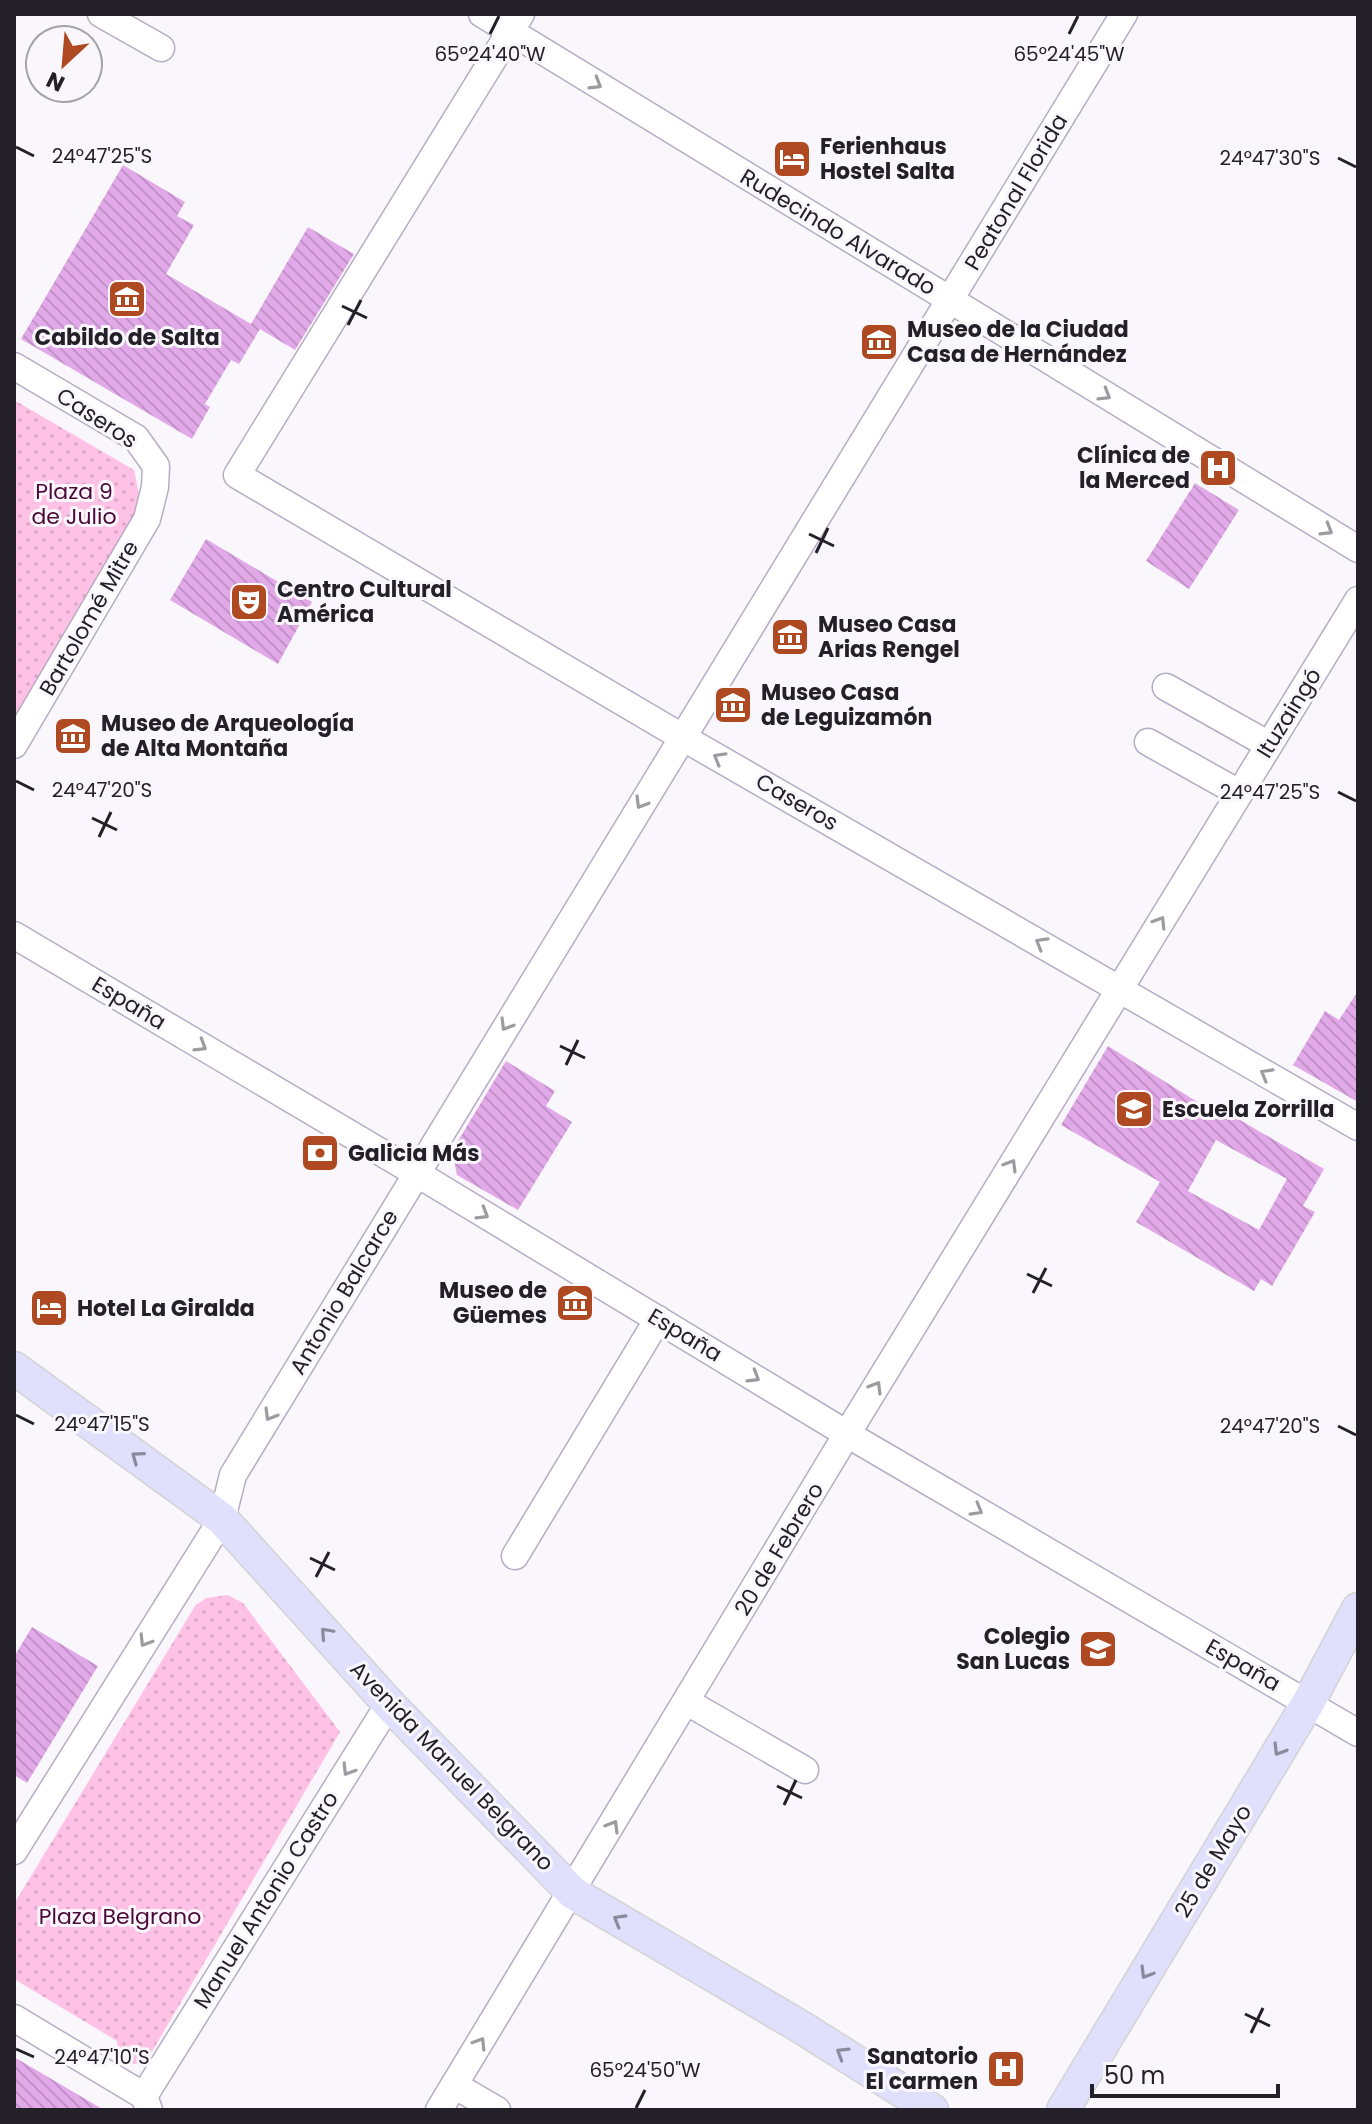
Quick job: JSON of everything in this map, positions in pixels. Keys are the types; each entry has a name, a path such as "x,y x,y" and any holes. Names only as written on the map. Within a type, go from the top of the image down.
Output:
{"main road":[{"name":"Avenida Manuel Belgrano","path":"14,1368 222,1519 389,1704 573,1893 801,2027 932,2110"},
{"name":"25 de Mayo","path":"1063,2110 1308,1703 1358,1609"}],"street":[{"path":"101,14 161,48"},
{"name":"Rudecindo Alvarado","path":"482,14 516,23 951,300 1358,549"},
{"name":"Peatonal Florida","path":"682,737 1124,14"},
{"name":"Caseros","path":"516,23 237,475 682,737 1358,1127"},
{"name":"Caseros","path":"14,366 136,438 156,466 155,487"},
{"name":"Bartolomé Mitre","path":"14,745 147,519 155,487"},
{"name":"Ituzaingó","path":"1119,988 1358,600"},
{"path":"1166,687 1269,745"},
{"name":"Antonio Balcarce","path":"14,1851 222,1519 233,1475 682,737"},
{"path":"1148,742 1239,793"},
{"name":"España","path":"14,935 416,1173 847,1434 1358,1733"},
{"name":"20 de Febrero","path":"439,2110 1119,988"},
{"path":"515,1556 658,1319"},
{"path":"687,1702 805,1770"},
{"name":"Manuel Antonio Castro","path":"146,2103 389,1704"},
{"path":"14,2018 146,2103"},
{"path":"454,2085 497,2110"}],"green space":[{"name":"Plaza 9 de Julio","path":"14,400 134,470 141,505 14,721"},
{"name":"Plaza Belgrano","path":"228,1595 243,1603 340,1732 147,2060 133,2064 119,2058 117,2041 14,1979 14,1904 195,1606 206,1598"}],"building":[{"name":"Cabildo de Salta","path":"123,165 185,202 177,216 194,225 166,274 251,324 308,227 354,254 295,350 260,329 239,364 231,360 205,404 210,407 192,439 21,339"},
{"path":"1195,483 1239,510 1189,589 1146,561"},
{"name":"Centro Cultural América","path":"206,539 312,602 278,664 170,600"},
{"path":"1358,991 1358,1102 1293,1065 1325,1011 1339,1020"},
{"path":"1108,1046 1207,1108 1211,1103 1324,1169 1303,1206 1315,1212 1272,1286 1261,1279 1254,1291 1136,1222 1160,1182 1061,1125","holes":["1216,1140 1287,1179 1259,1230 1188,1191"]},
{"path":"506,1061 555,1091 546,1106 572,1122 518,1210 457,1175 452,1151"},
{"path":"32,1627 98,1666 27,1783 14,1775 14,1657"},
{"path":"14,2057 104,2110 14,2110"}],"place":[{"name":"Ferienhaus Hostel Salta","path":"792,159"},
{"name":"Cabildo de Salta","path":"127,299"},
{"name":"Museo de la Ciudad Casa de Hernández","path":"879,342"},
{"name":"Clínica de la Merced","path":"1218,468"},
{"name":"Centro Cultural América","path":"249,602"},
{"name":"Museo Casa Arias Rengel","path":"790,637"},
{"name":"Museo Casa de Leguizamón","path":"733,705"},
{"name":"Museo de Arqueología de Alta Montaña","path":"73,736"},
{"name":"Escuela Zorrilla","path":"1134,1109"},
{"name":"Galicia Más","path":"320,1153"},
{"name":"Museo de Güemes","path":"575,1303"},
{"name":"Hotel La Giralda","path":"49,1308"},
{"name":"Colegio San Lucas","path":"1098,1649"},
{"name":"Sanatorio El carmen","path":"1006,2069"}]}
